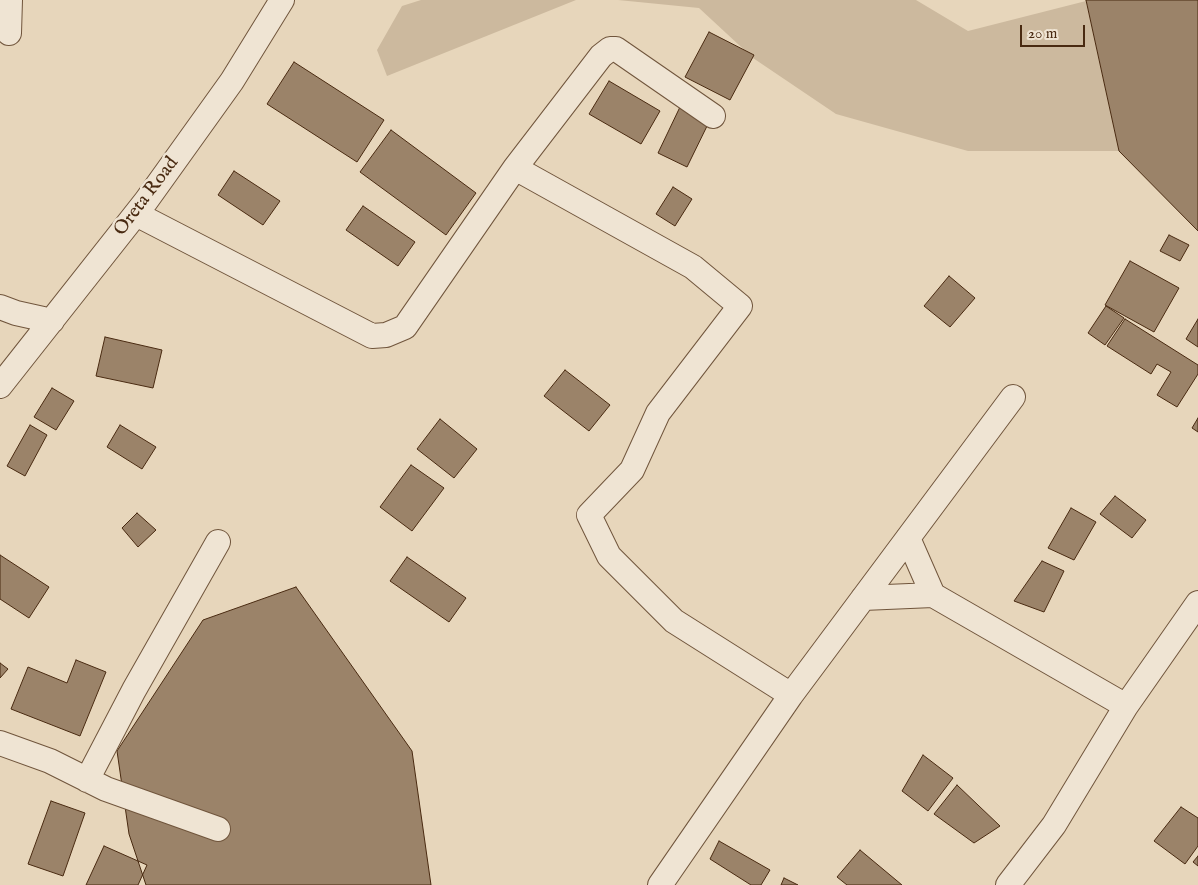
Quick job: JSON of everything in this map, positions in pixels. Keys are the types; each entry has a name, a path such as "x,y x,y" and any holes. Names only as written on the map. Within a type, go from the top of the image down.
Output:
{"street":[{"path":"9,33 10,0"},
{"name":"Oreta Road","path":"0,386 136,214 232,81 282,0"},
{"path":"136,214 372,336 386,335 404,327 515,168 601,56 610,49 616,49 713,116"},
{"path":"515,168 693,267 740,306 658,413 632,470 590,515 609,556 674,621 791,695"},
{"path":"0,307 16,313 52,321"},
{"path":"660,885 791,695 1013,397"},
{"path":"908,538 933,595"},
{"path":"88,780 134,690 218,542"},
{"path":"863,598 933,595 1126,706"},
{"path":"1008,885 1054,825 1126,706 1198,603"},
{"path":"0,743 50,761 106,789 218,828"}],"shaded area":[{"path":"421,0 576,0 387,76 377,50 402,6"},
{"path":"618,0 916,0 968,31 1086,1 1119,151 968,151 836,114 753,58 699,8"}],"building":[{"path":"1086,0 1198,0 1198,231 1119,151"},
{"path":"709,32 754,55 730,100 685,77"},
{"path":"294,62 384,120 357,162 267,104"},
{"path":"609,81 660,111 641,144 589,114"},
{"path":"680,107 709,122 687,167 658,153"},
{"path":"391,130 476,193 446,235 360,172"},
{"path":"234,171 280,201 263,225 218,195"},
{"path":"673,187 692,199 675,226 656,214"},
{"path":"363,206 415,242 398,266 346,230"},
{"path":"1169,235 1189,245 1180,261 1160,251"},
{"path":"1130,261 1179,288 1154,332 1105,305"},
{"path":"949,276 975,298 950,327 924,306"},
{"path":"1106,306 1124,318 1105,345 1088,333"},
{"path":"1125,319 1198,365 1198,374 1177,407 1157,395 1171,372 1157,364 1151,374 1107,346"},
{"path":"1198,319 1198,347 1186,339"},
{"path":"105,337 162,350 153,388 96,376"},
{"path":"565,370 610,405 589,431 544,396"},
{"path":"52,388 74,401 56,430 34,417"},
{"path":"1198,418 1198,432 1192,428"},
{"path":"440,419 477,449 454,478 417,449"},
{"path":"30,425 47,435 25,476 7,466"},
{"path":"120,425 156,447 142,469 107,447"},
{"path":"411,465 444,488 412,531 380,507"},
{"path":"1115,496 1146,520 1132,538 1100,514"},
{"path":"1071,508 1096,522 1074,560 1048,548"},
{"path":"137,513 156,530 138,547 122,528"},
{"path":"0,555 49,587 29,618 0,599"},
{"path":"407,557 466,598 449,622 390,581"},
{"path":"1042,561 1064,571 1044,612 1014,601"},
{"path":"296,587 412,751 431,885 146,885 129,834 117,751 203,620"},
{"path":"76,660 106,672 80,736 11,709 28,667 67,683"},
{"path":"0,663 8,669 0,678"},
{"path":"923,755 953,778 928,811 902,791"},
{"path":"957,785 1000,826 974,843 934,814"},
{"path":"51,801 85,813 63,876 28,864"},
{"path":"1181,807 1198,818 1198,846 1185,864 1154,841"},
{"path":"719,841 770,870 761,885 751,885 710,859"},
{"path":"104,846 147,865 138,885 86,885"},
{"path":"860,850 902,885 847,885 837,877"},
{"path":"1198,856 1198,866 1193,862"},
{"path":"784,878 798,885 781,885"}]}
